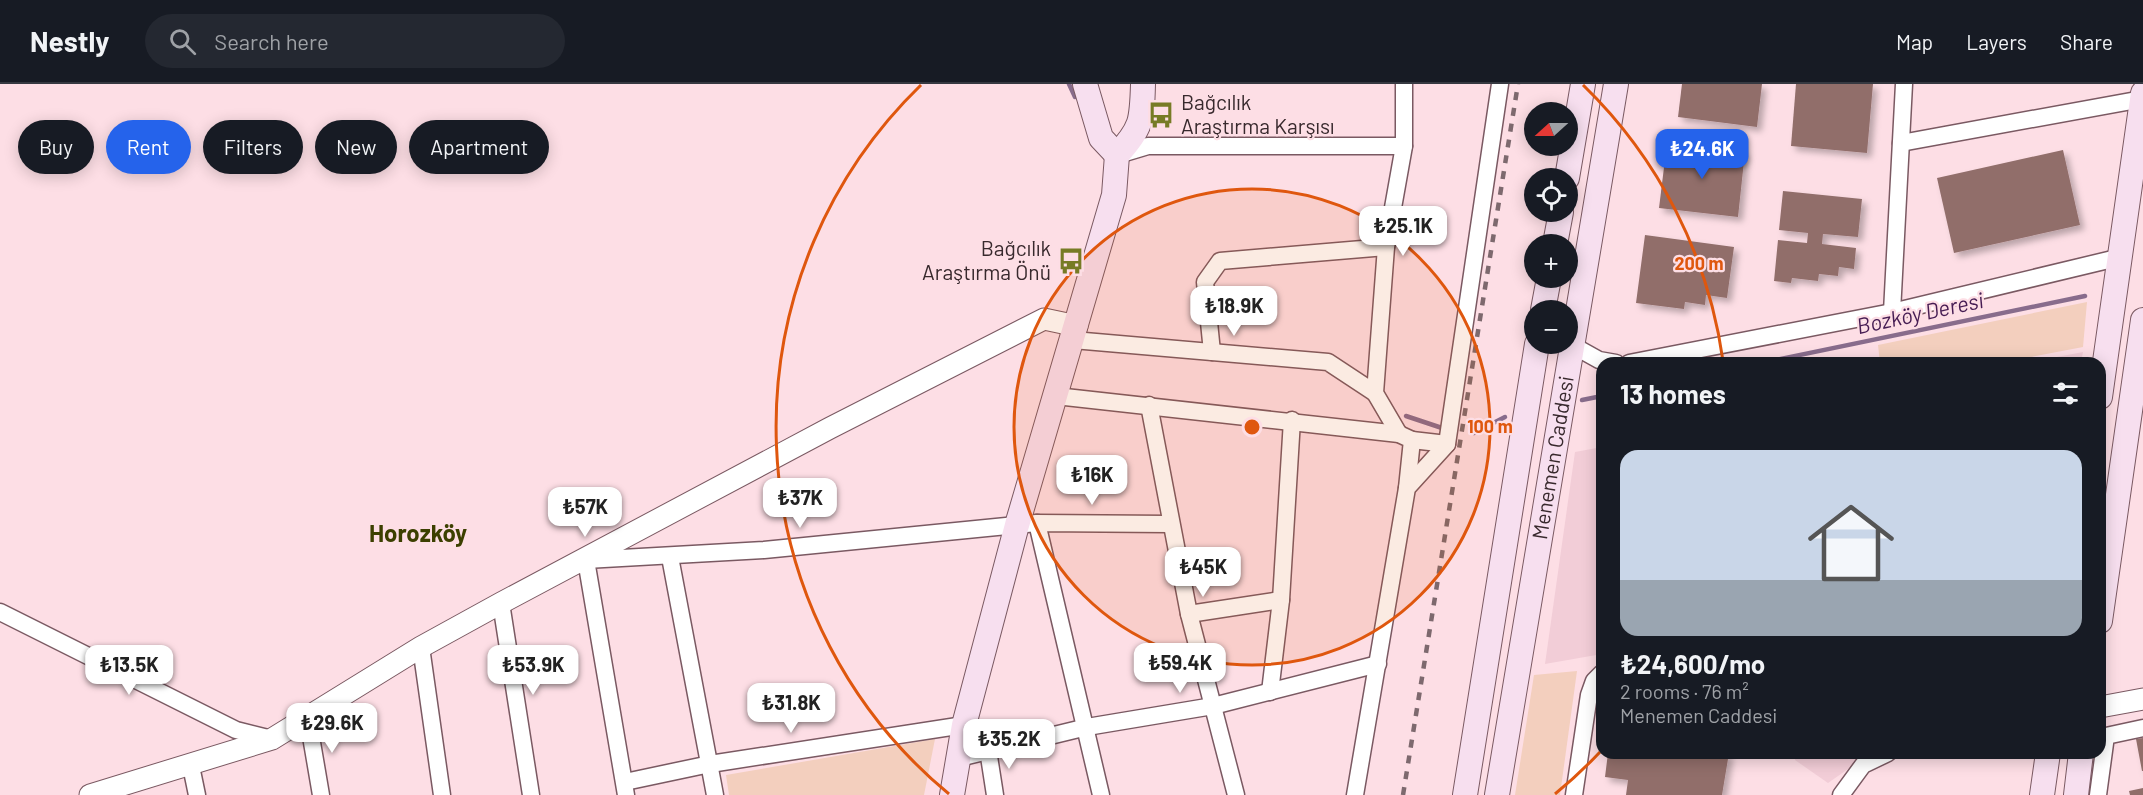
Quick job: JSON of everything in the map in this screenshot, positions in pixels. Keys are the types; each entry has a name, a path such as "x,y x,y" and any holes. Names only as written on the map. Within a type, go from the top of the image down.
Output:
{"main road":[{"path":"1085,84 1101,138 1117,155"},
{"path":"952,795 964,725 1027,524 1056,396 1114,195 1117,155 1137,134 1141,117 1143,84"},
{"path":"1569,168 1583,84"},
{"name":"Menemen Caddesi","path":"1578,309 1616,84"},
{"path":"2106,358 2143,96"},
{"path":"2106,585 2137,402 2143,320"},
{"name":"Menemen Caddesi","path":"1466,795 1535,354"},
{"name":"Menemen Caddesi","path":"1497,795 1570,354"},
{"path":"2042,795 2047,759"},
{"path":"2076,795 2080,759"}],"street":[{"path":"1376,393 1386,247 1404,146 1404,84"},
{"path":"1407,488 1447,444 1500,84"},
{"path":"1892,312 1904,84"},
{"path":"1901,143 2143,96"},
{"path":"1117,155 1148,146 1404,146"},
{"path":"1212,352 1205,282 1220,261 1386,247"},
{"path":"1660,357 1892,312 2121,257"},
{"path":"97,795 272,739 421,647 501,603 586,560 830,428 1044,319 1075,333 1212,352 1328,362 1376,393 1406,437 1407,488 1355,795"},
{"path":"1578,348 1596,358"},
{"path":"1056,396 1292,420 1447,444"},
{"path":"1149,405 1169,524 1189,614 1236,795"},
{"path":"1270,692 1281,600 1292,420"},
{"path":"586,560 670,557 1027,524 1169,524"},
{"path":"1027,524 1087,727 1101,795"},
{"path":"670,557 715,795"},
{"path":"586,560 625,789 710,764 964,725"},
{"path":"1189,614 1281,600"},
{"path":"501,603 531,795"},
{"path":"0,612 236,730 272,739"},
{"path":"421,647 442,795"},
{"path":"959,758 1087,727 1213,706 1378,664"},
{"path":"1574,795 1589,695 1596,679"},
{"path":"2106,706 2143,699"},
{"path":"308,718 321,795"},
{"path":"2106,736 2143,728"},
{"path":"988,750 995,795"},
{"path":"1841,795 1863,765 1876,759"},
{"path":"2098,795 2103,759"},
{"path":"190,766 197,795"}],"shaded area":[{"path":"2087,302 2083,347 2031,357 1879,357 1878,345"},
{"path":"2083,352 2082,357 2057,357"},
{"path":"1596,448 1596,655 1545,664 1575,452"},
{"path":"1577,671 1560,795 1515,795 1534,675"},
{"path":"935,739 924,795 729,795 726,775"},
{"path":"1795,759 1862,759 1828,783"}],"building":[{"path":"1682,84 1762,84 1757,127 1678,117"},
{"path":"1796,84 1873,84 1867,153 1791,146"},
{"path":"1667,143 1745,152 1738,217 1659,208"},
{"path":"2063,150 2080,225 1954,253 1937,178"},
{"path":"1783,191 1862,199 1858,237 1823,234 1822,244 1856,248 1854,269 1839,267 1838,276 1819,274 1818,281 1792,278 1791,283 1774,281 1778,240 1807,243 1808,233 1779,230"},
{"path":"1645,235 1734,247 1727,298 1706,295 1705,305 1685,302 1684,309 1636,303"},
{"path":"2143,738 2143,771 2142,771 2136,739"},
{"path":"1607,759 1728,759 1722,795 1626,795 1628,780 1605,777"},
{"path":"2143,788 2143,795 2130,795 2129,791"}],"waterway":[{"name":"Bozköy Deresi","path":"1069,84 1075,97"},
{"name":"Bozköy Deresi","path":"1790,357 2085,296"},
{"name":"Bozköy Deresi","path":"1582,400 1596,397"},
{"name":"Bozköy Deresi","path":"1406,416 1442,428"},
{"name":"Bozköy Deresi","path":"1474,433 1505,417"}],"railway":[{"path":"1403,795 1518,84"}],"place":[{"name":"Bağcılık Araştırma Karşısı","path":"1161,115"},
{"name":"Bağcılık Araştırma Önü","path":"1071,261"}],"district":[{"name":"Horozköy","path":"418,534"}]}
